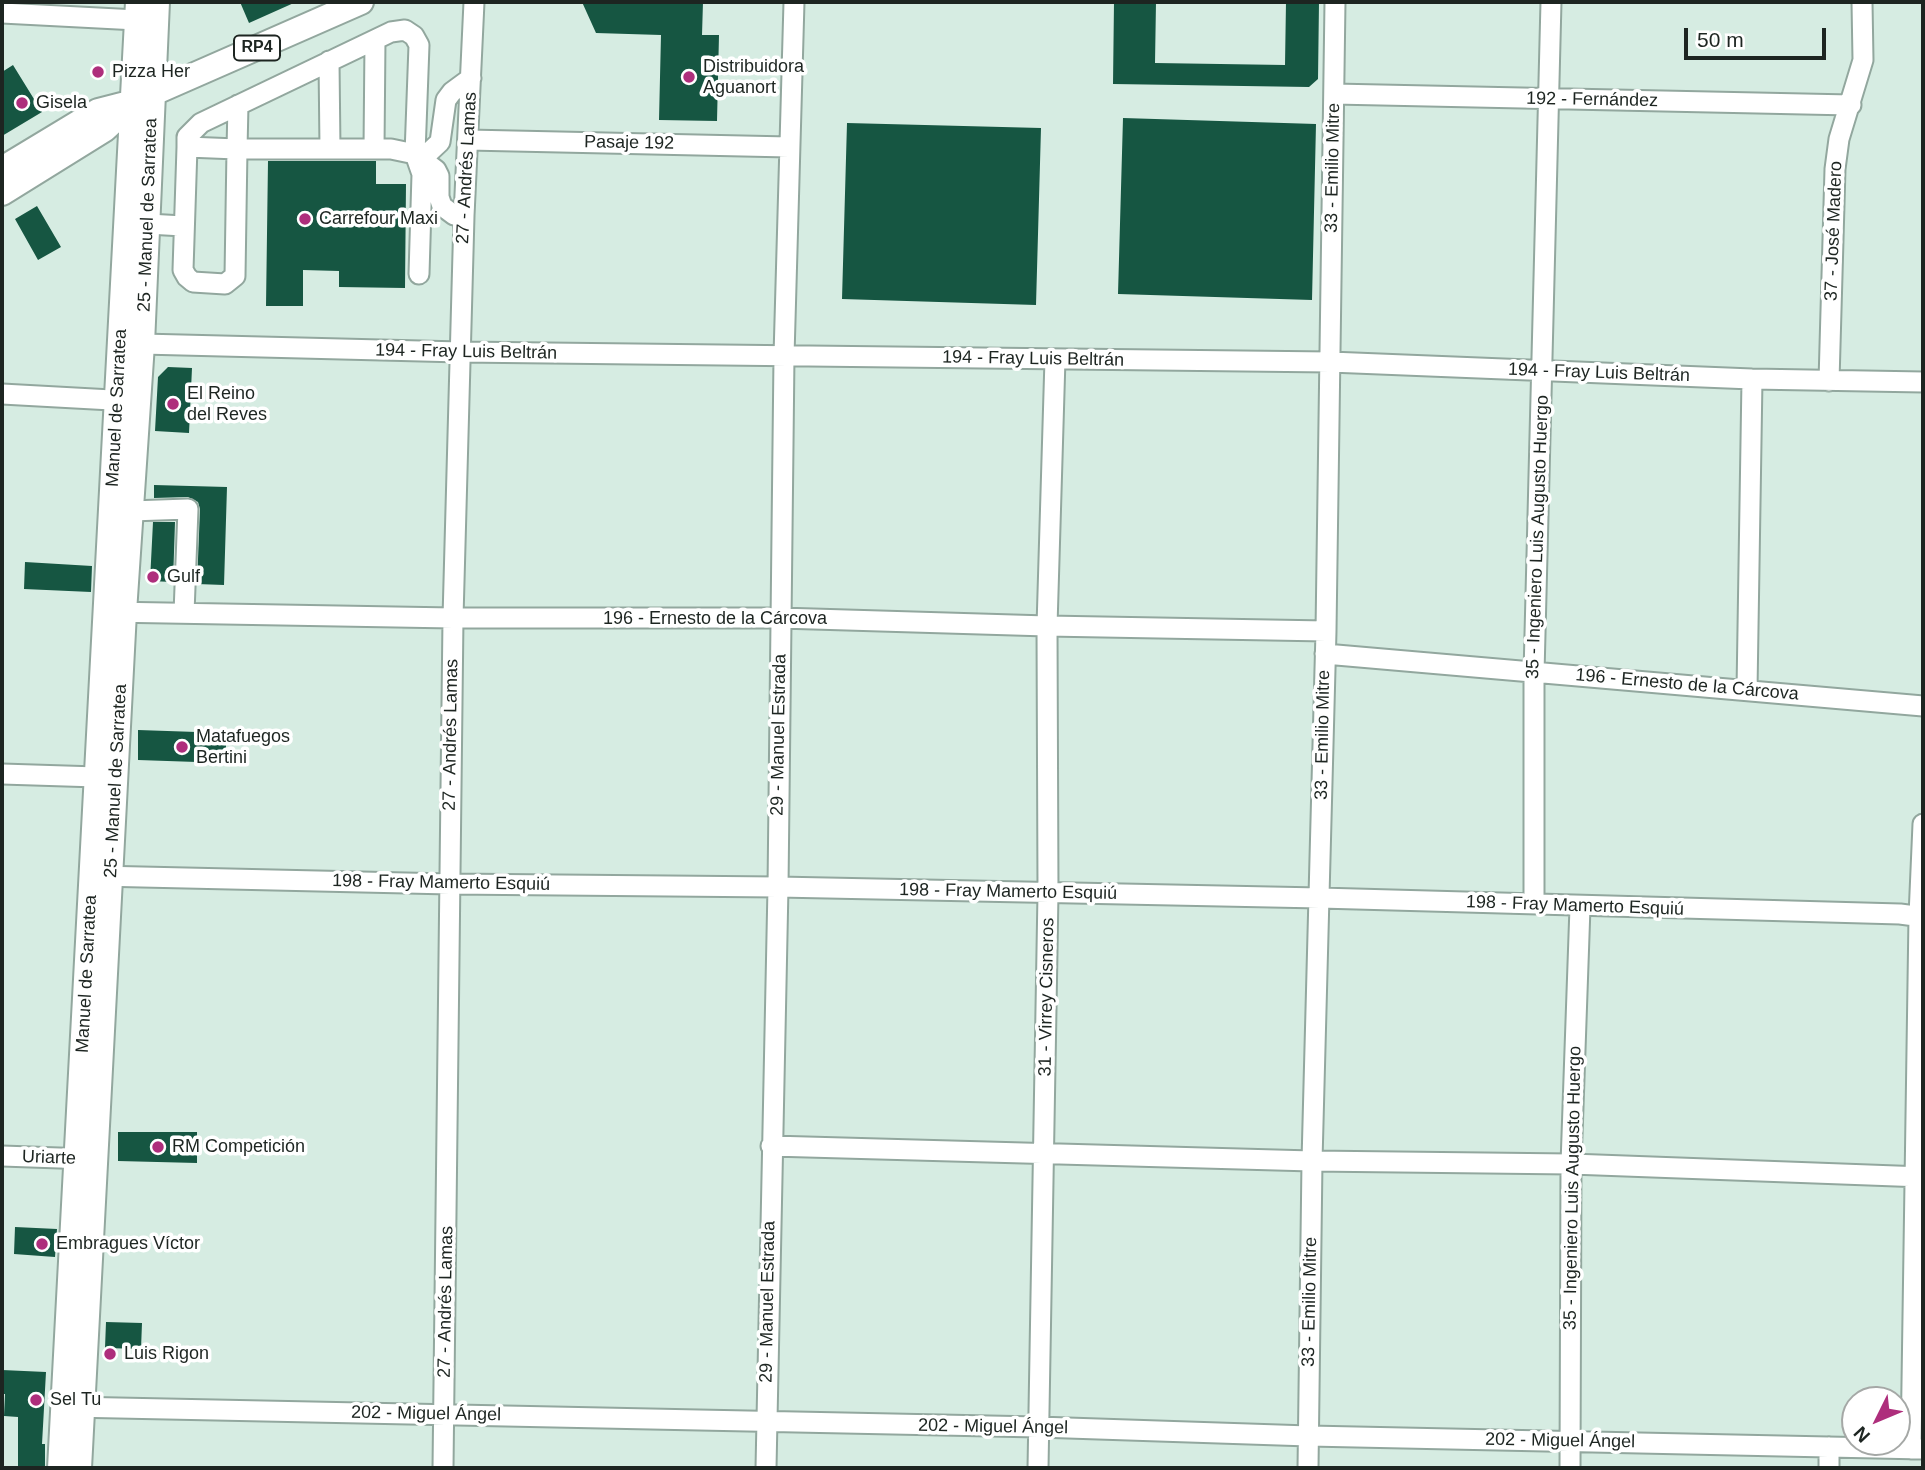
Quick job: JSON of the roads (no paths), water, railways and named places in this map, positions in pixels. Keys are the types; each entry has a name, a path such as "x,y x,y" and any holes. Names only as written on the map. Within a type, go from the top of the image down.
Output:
{"main road":[{"path":"143,98 156,2"},
{"name":"RP4","path":"2,169 99,111 143,98 361,2"},
{"path":"137,11 143,98"},
{"name":"RP4","path":"2,193 105,129 143,98"},
{"name":"25 - Manuel de Sarratea","path":"101,876 114,612 131,511 128,401 142,344 148,225 143,98"},
{"name":"Manuel de Sarratea","path":"60,1468 73,1407 101,876 97,777 114,612 143,98"},
{"path":"73,1407 79,1468"}],"street":[{"name":"27 - Andrés Lamas","path":"443,1468 453,618 464,216 474,2"},
{"name":"29 - Manuel Estrada","path":"766,1468 778,887 784,356 794,2"},
{"name":"33 - Emilio Mitre","path":"1308,1468 1312,1161 1326,631 1335,2"},
{"name":"35 - Ingeniero Luis Augusto Huergo","path":"1534,904 1534,673 1551,2"},
{"name":"37 - José Madero","path":"1829,381 1835,169 1839,139 1863,60 1862,2"},
{"path":"2,13 137,11"},
{"path":"238,105 235,276 225,284 193,282 183,270 187,137 193,129 238,105 391,32 405,30 414,36 419,45 419,156 422,174 419,274"},
{"path":"374,149 375,40"},
{"path":"329,61 330,149"},
{"path":"419,156 440,142 446,100 471,78"},
{"name":"192 - Fernández","path":"1334,94 1851,105"},
{"name":"Pasaje 192","path":"468,140 789,147"},
{"path":"187,148 391,149 419,156 436,170 442,206 454,215 464,216"},
{"path":"148,225 183,226"},
{"name":"194 - Fray Luis Beltrán","path":"142,344 461,352 1330,362 1752,379 1923,382"},
{"name":"31 - Virrey Cisneros","path":"1038,1468 1048,893 1047,626 1055,359"},
{"path":"1747,690 1752,379"},
{"path":"2,394 128,401"},
{"path":"131,511 188,509 184,613"},
{"name":"196 - Ernesto de la Cárcova","path":"114,612 453,618 780,618 1326,631"},
{"name":"196 - Ernesto de la Cárcova","path":"1325,654 1923,706"},
{"path":"2,774 97,777"},
{"path":"1917,1449 1923,824"},
{"name":"198 - Fray Mamerto Esquiú","path":"101,876 1320,898 1921,917"},
{"name":"35 - Ingeniero Luis Augusto Huergo","path":"1570,1468 1570,1164 1580,907"},
{"path":"771,1146 1312,1161 1570,1164 1920,1177"},
{"name":"Uriarte","path":"2,1156 86,1159"},
{"name":"202 - Miguel Ángel","path":"73,1407 1917,1449"},
{"path":"1829,1447 1829,1468"}],"place":[{"name":"Pizza Her","path":"98,72"},
{"name":"Distribuidora Aguanort","path":"689,77"},
{"name":"Gisela","path":"22,103"},
{"name":"Carrefour Maxi","path":"305,219"},
{"name":"El Reino del Reves","path":"173,404"},
{"name":"Gulf","path":"153,577"},
{"name":"Matafuegos Bertini","path":"182,747"},
{"name":"RM Competición","path":"158,1147"},
{"name":"Embragues Víctor","path":"42,1244"},
{"name":"Luis Rigon","path":"110,1354"},
{"name":"Sel Tu","path":"36,1400"}]}
